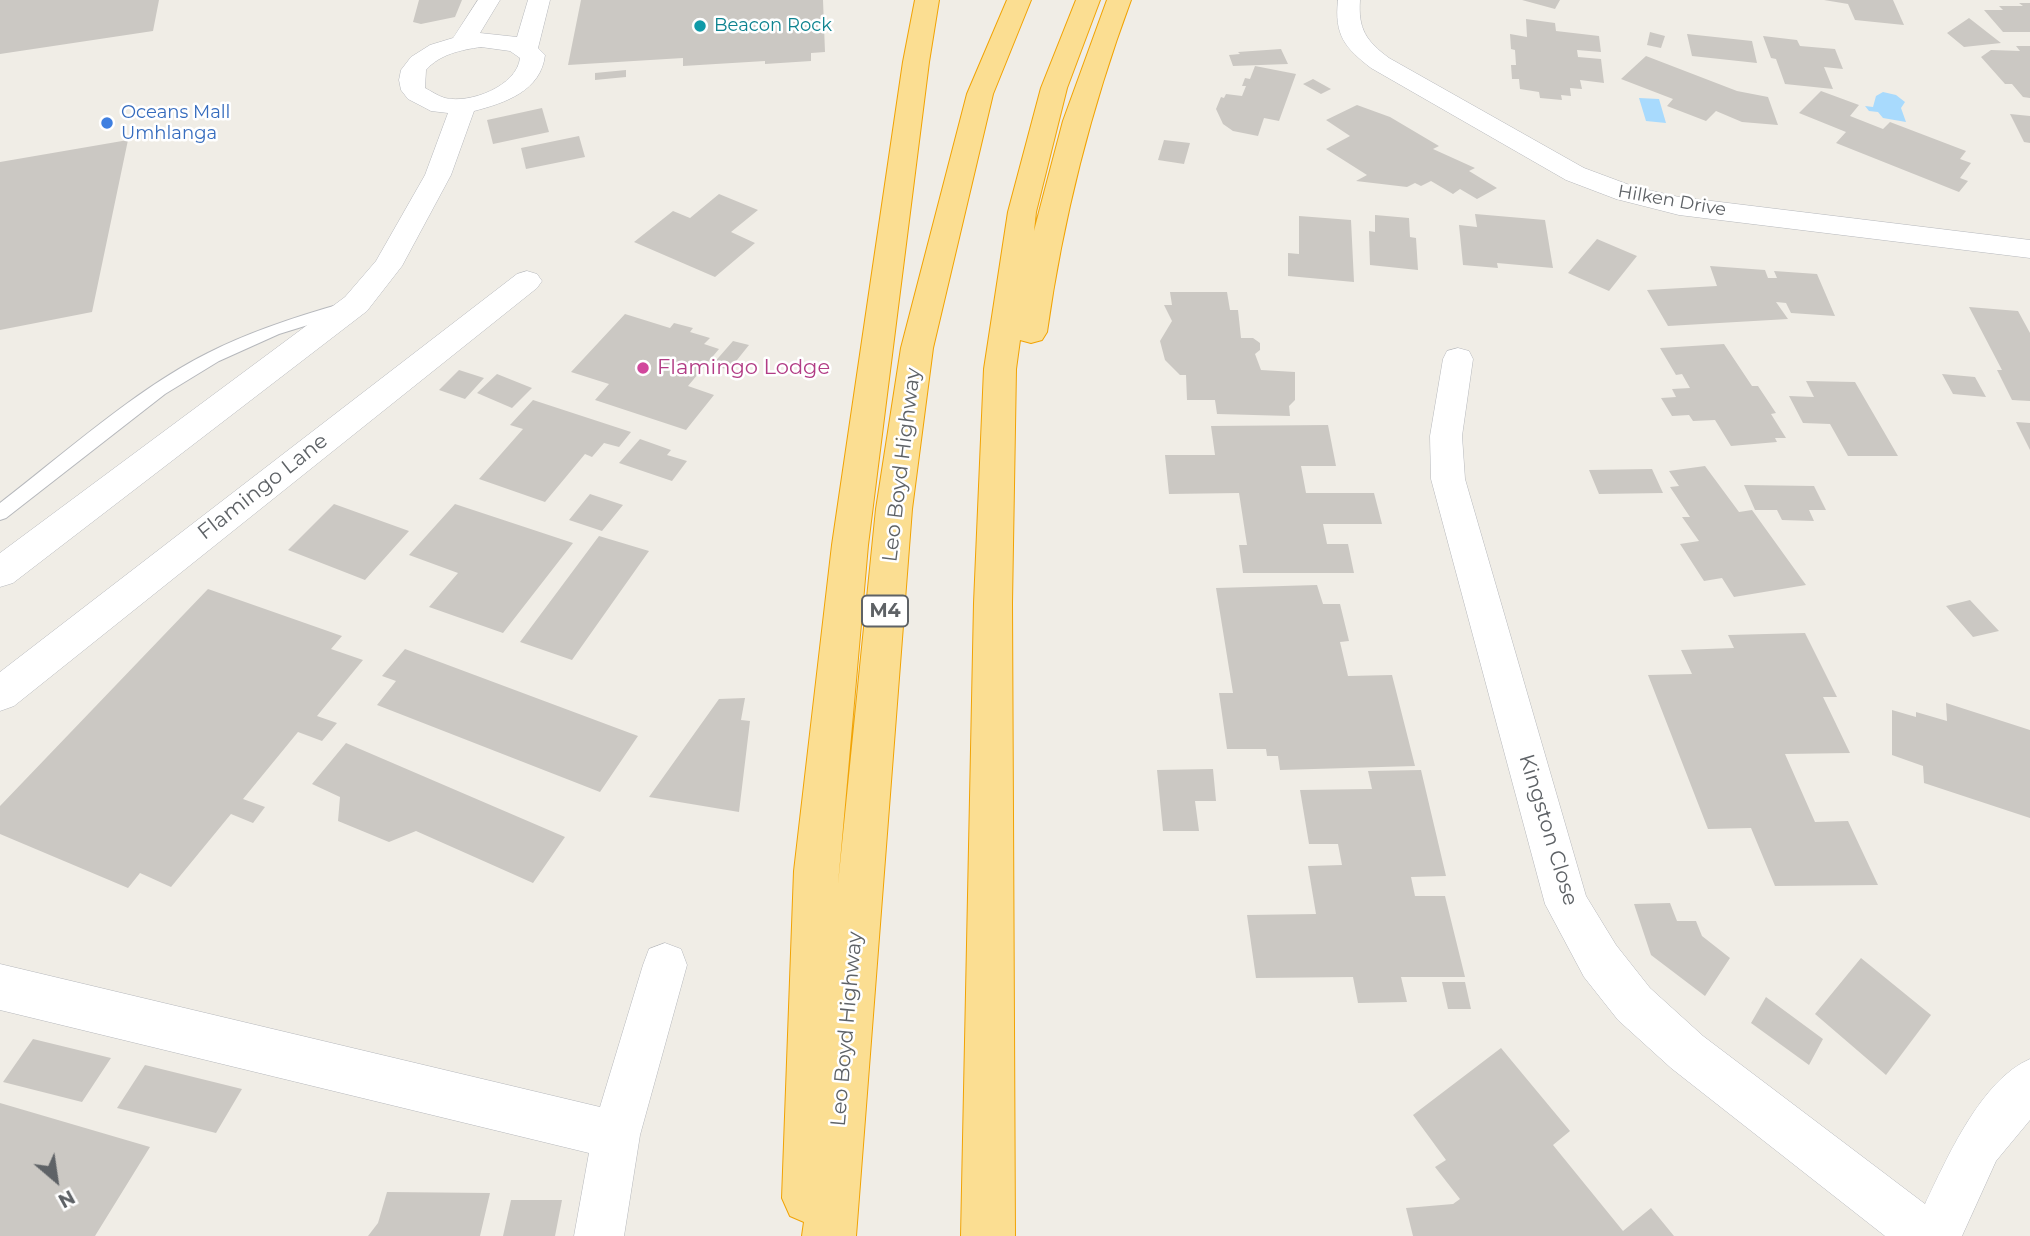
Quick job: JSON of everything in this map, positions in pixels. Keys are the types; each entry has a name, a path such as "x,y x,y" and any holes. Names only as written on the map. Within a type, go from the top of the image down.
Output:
{"highway":[{"path":"807,1236 816,871 850,545 914,76 927,0"},
{"name":"Leo Boyd Highway","path":"829,1236 894,509 917,348 980,94 1019,0"},
{"path":"988,1236 993,603 1000,369 1022,212 1054,88 1088,0"},
{"path":"993,603 1035,299 1078,111 1119,0"}],"street":[{"path":"462,42 489,0"},
{"path":"526,49 539,0"},
{"name":"Hilken Drive","path":"1349,0 1346,21 1350,36 1370,56 1574,174 1633,198 2030,249"},
{"path":"499,40 526,49 533,57 534,67 529,77 518,87 484,102 464,105 429,101 417,94 411,86 411,76 417,65 428,56 462,42 499,40"},
{"path":"0,573 356,304 388,266 438,175 464,105"},
{"name":"Flamingo Lane","path":"0,694 527,281"},
{"name":"Kingston Close","path":"1458,359 1446,436 1448,479 1567,904 1600,961 1634,1004 1687,1052 1926,1236"},
{"path":"599,1236 616,1135 665,965"},
{"path":"0,988 616,1135"},
{"path":"1936,1236 1979,1144 2030,1083"}],"lane":[{"path":"0,513 159,390 213,357 273,330 356,304"}],"water":[{"path":"1883,92 1896,95 1905,102 1901,108 1906,122 1883,118 1878,112 1869,111 1865,106 1873,107 1876,96"},
{"path":"1639,98 1659,99 1666,123 1646,121"}],"building":[{"path":"0,0 159,0 153,31 0,54"},
{"path":"419,0 462,0 455,17 421,24 413,22"},
{"name":"Beacon Rock","path":"581,0 823,0 825,52 811,53 811,61 765,64 765,61 683,66 683,58 568,65"},
{"path":"1522,0 1560,0 1555,9"},
{"path":"1824,0 1893,0 1904,25 1855,20 1848,4"},
{"path":"2019,3 2030,3 2030,32 2003,32 1984,10 2003,10 1999,6 2023,6"},
{"path":"1969,18 2001,43 1964,47 1947,33"},
{"path":"1526,19 1555,23 1556,31 1599,36 1601,52 1577,50 1578,57 1601,59 1604,83 1580,80 1582,89 1570,88 1571,96 1561,95 1562,100 1540,98 1539,92 1520,89 1519,79 1512,79 1511,65 1516,65 1510,34 1527,37"},
{"path":"1650,32 1665,36 1661,48 1647,45"},
{"path":"1687,34 1752,41 1757,63 1692,56"},
{"path":"1763,36 1797,40 1800,46 1835,49 1843,69 1824,67 1833,89 1785,84 1776,59 1771,58"},
{"path":"2016,46 2030,46 2030,98 2023,97 2012,84 2005,84 1981,57 1991,50 2020,51"},
{"path":"1281,49 1288,64 1233,66 1229,55 1240,54 1238,52"},
{"path":"1646,56 1737,91 1768,97 1778,125 1742,122 1716,111 1706,121 1667,106 1673,99 1621,79"},
{"path":"1255,66 1296,74 1279,121 1264,118 1258,136 1233,131 1223,124 1216,109 1221,97 1224,98 1226,94 1242,96 1246,86 1242,86 1245,78 1250,79"},
{"path":"626,70 626,77 595,80 595,73"},
{"path":"1313,79 1331,89 1321,94 1303,84"},
{"path":"1821,91 1859,105 1850,116 1883,129 1890,122 1966,151 1960,159 1971,163 1960,178 1968,181 1959,192 1836,143 1846,132 1799,113"},
{"path":"1357,105 1390,117 1439,146 1433,149 1475,168 1469,171 1497,188 1477,199 1460,189 1453,194 1431,181 1421,186 1415,183 1407,187 1356,181 1367,175 1326,149 1350,136 1326,120"},
{"path":"542,108 549,132 493,144 487,120"},
{"path":"2010,114 2030,116 2030,143 2024,142"},
{"path":"579,136 585,157 526,169 521,148"},
{"path":"128,140 92,312 0,330 0,162"},
{"path":"1164,140 1190,143 1184,164 1158,160"},
{"path":"719,194 758,210 731,232 755,243 715,277 634,242 673,211 690,218"},
{"path":"1475,214 1545,220 1553,268 1497,263 1498,268 1463,265 1459,225 1477,227"},
{"path":"1375,215 1409,218 1410,237 1416,238 1418,270 1370,265 1369,231 1375,232"},
{"path":"1299,216 1351,220 1354,282 1288,276 1288,253 1299,254"},
{"path":"1597,239 1637,256 1609,291 1568,273"},
{"path":"1710,266 1765,270 1768,278 1777,278 1774,271 1817,274 1835,316 1791,313 1786,303 1776,302 1788,319 1668,326 1647,290 1717,286"},
{"path":"1170,292 1227,292 1230,310 1238,310 1241,338 1253,338 1260,343 1260,350 1255,354 1261,370 1295,372 1295,400 1289,406 1290,416 1217,414 1215,400 1187,400 1186,375 1180,375 1165,360 1160,341 1172,321 1164,305 1172,305"},
{"path":"1969,307 2018,311 2030,333 2030,401 2012,400 1997,370 2002,370"},
{"path":"625,314 670,328 674,323 693,328 690,332 710,338 704,344 719,349 688,386 714,395 686,430 595,400 609,384 571,372"},
{"path":"733,341 749,345 729,370 712,365"},
{"path":"1724,344 1752,386 1758,386 1776,413 1771,414 1786,438 1775,438 1777,442 1731,446 1715,420 1693,421 1689,415 1672,416 1661,398 1676,397 1672,389 1690,388 1682,374 1676,375 1660,348"},
{"path":"459,370 484,378 465,399 439,390"},
{"path":"497,374 532,388 512,408 477,393"},
{"path":"1942,374 1975,377 1986,397 1953,394"},
{"path":"1806,381 1855,382 1898,456 1848,456 1830,424 1803,423 1789,396 1814,397"},
{"path":"533,400 631,432 619,447 604,443 592,457 585,454 545,502 479,479 523,429 510,425"},
{"path":"2016,422 2030,423 2030,450"},
{"path":"1328,425 1336,466 1301,466 1306,493 1374,493 1382,524 1323,524 1327,544 1348,544 1354,573 1243,573 1239,545 1247,545 1239,493 1169,494 1165,455 1215,455 1211,426"},
{"path":"640,439 671,450 667,455 687,461 672,481 619,463"},
{"path":"1705,466 1739,512 1752,510 1806,585 1734,597 1722,578 1704,581 1680,544 1699,541 1682,517 1690,517 1670,487 1679,486 1669,471"},
{"path":"1652,469 1663,493 1599,494 1589,470"},
{"path":"1744,485 1814,486 1826,510 1809,510 1814,521 1782,520 1777,510 1755,510"},
{"path":"590,494 623,505 602,531 569,520"},
{"path":"334,504 409,531 365,580 288,550"},
{"path":"455,504 573,543 503,633 429,607 458,573 409,555"},
{"path":"599,536 649,551 572,660 520,642"},
{"path":"1317,585 1323,604 1340,604 1349,641 1340,642 1348,676 1392,675 1415,766 1280,770 1278,756 1267,756 1266,749 1227,749 1219,693 1233,693 1216,588"},
{"path":"208,589 342,636 331,649 363,660 317,716 337,723 322,741 298,732 243,799 265,807 253,823 231,814 171,887 140,873 128,888 0,834 0,806"},
{"path":"1970,600 1999,631 1973,637 1946,606"},
{"path":"1805,633 1837,697 1823,697 1850,753 1785,754 1815,822 1848,821 1878,885 1775,886 1751,828 1708,829 1648,675 1692,674 1681,650 1734,648 1728,635"},
{"path":"405,649 638,736 600,792 377,705 396,681 382,676"},
{"path":"745,698 741,720 750,721 739,812 649,797 719,699"},
{"path":"1946,703 2030,730 2030,818 1924,783 1923,766 1892,755 1892,710 1916,717 1916,712 1947,721"},
{"path":"346,743 565,837 533,883 416,831 389,842 338,821 340,797 312,784"},
{"path":"1213,769 1216,801 1195,801 1199,831 1163,831 1157,770"},
{"path":"1421,770 1446,876 1411,877 1415,896 1445,896 1465,977 1401,977 1407,1002 1358,1003 1353,977 1256,978 1247,915 1316,914 1308,866 1342,865 1338,844 1309,844 1300,790 1372,789 1368,771"},
{"path":"1670,903 1677,921 1696,921 1702,936 1730,958 1705,996 1651,955 1634,904"},
{"path":"1861,958 1931,1015 1886,1075 1815,1014"},
{"path":"1442,982 1465,982 1471,1009 1448,1009"},
{"path":"1766,997 1823,1039 1809,1065 1751,1023"},
{"path":"33,1039 111,1058 82,1102 3,1082"},
{"path":"1501,1048 1570,1131 1553,1145 1623,1231 1651,1208 1674,1236 1413,1236 1406,1208 1453,1204 1460,1199 1435,1167 1446,1160 1413,1115"},
{"path":"145,1065 242,1089 216,1133 117,1108"},
{"path":"0,1103 150,1147 95,1236 0,1236"},
{"path":"387,1192 490,1193 480,1236 368,1236 378,1223"},
{"path":"511,1200 562,1200 555,1236 503,1236"}],"place":[{"name":"Beacon Rock","path":"700,26"},
{"name":"Oceans Mall Umhlanga","path":"107,123"},
{"name":"Flamingo Lodge","path":"643,368"}]}
